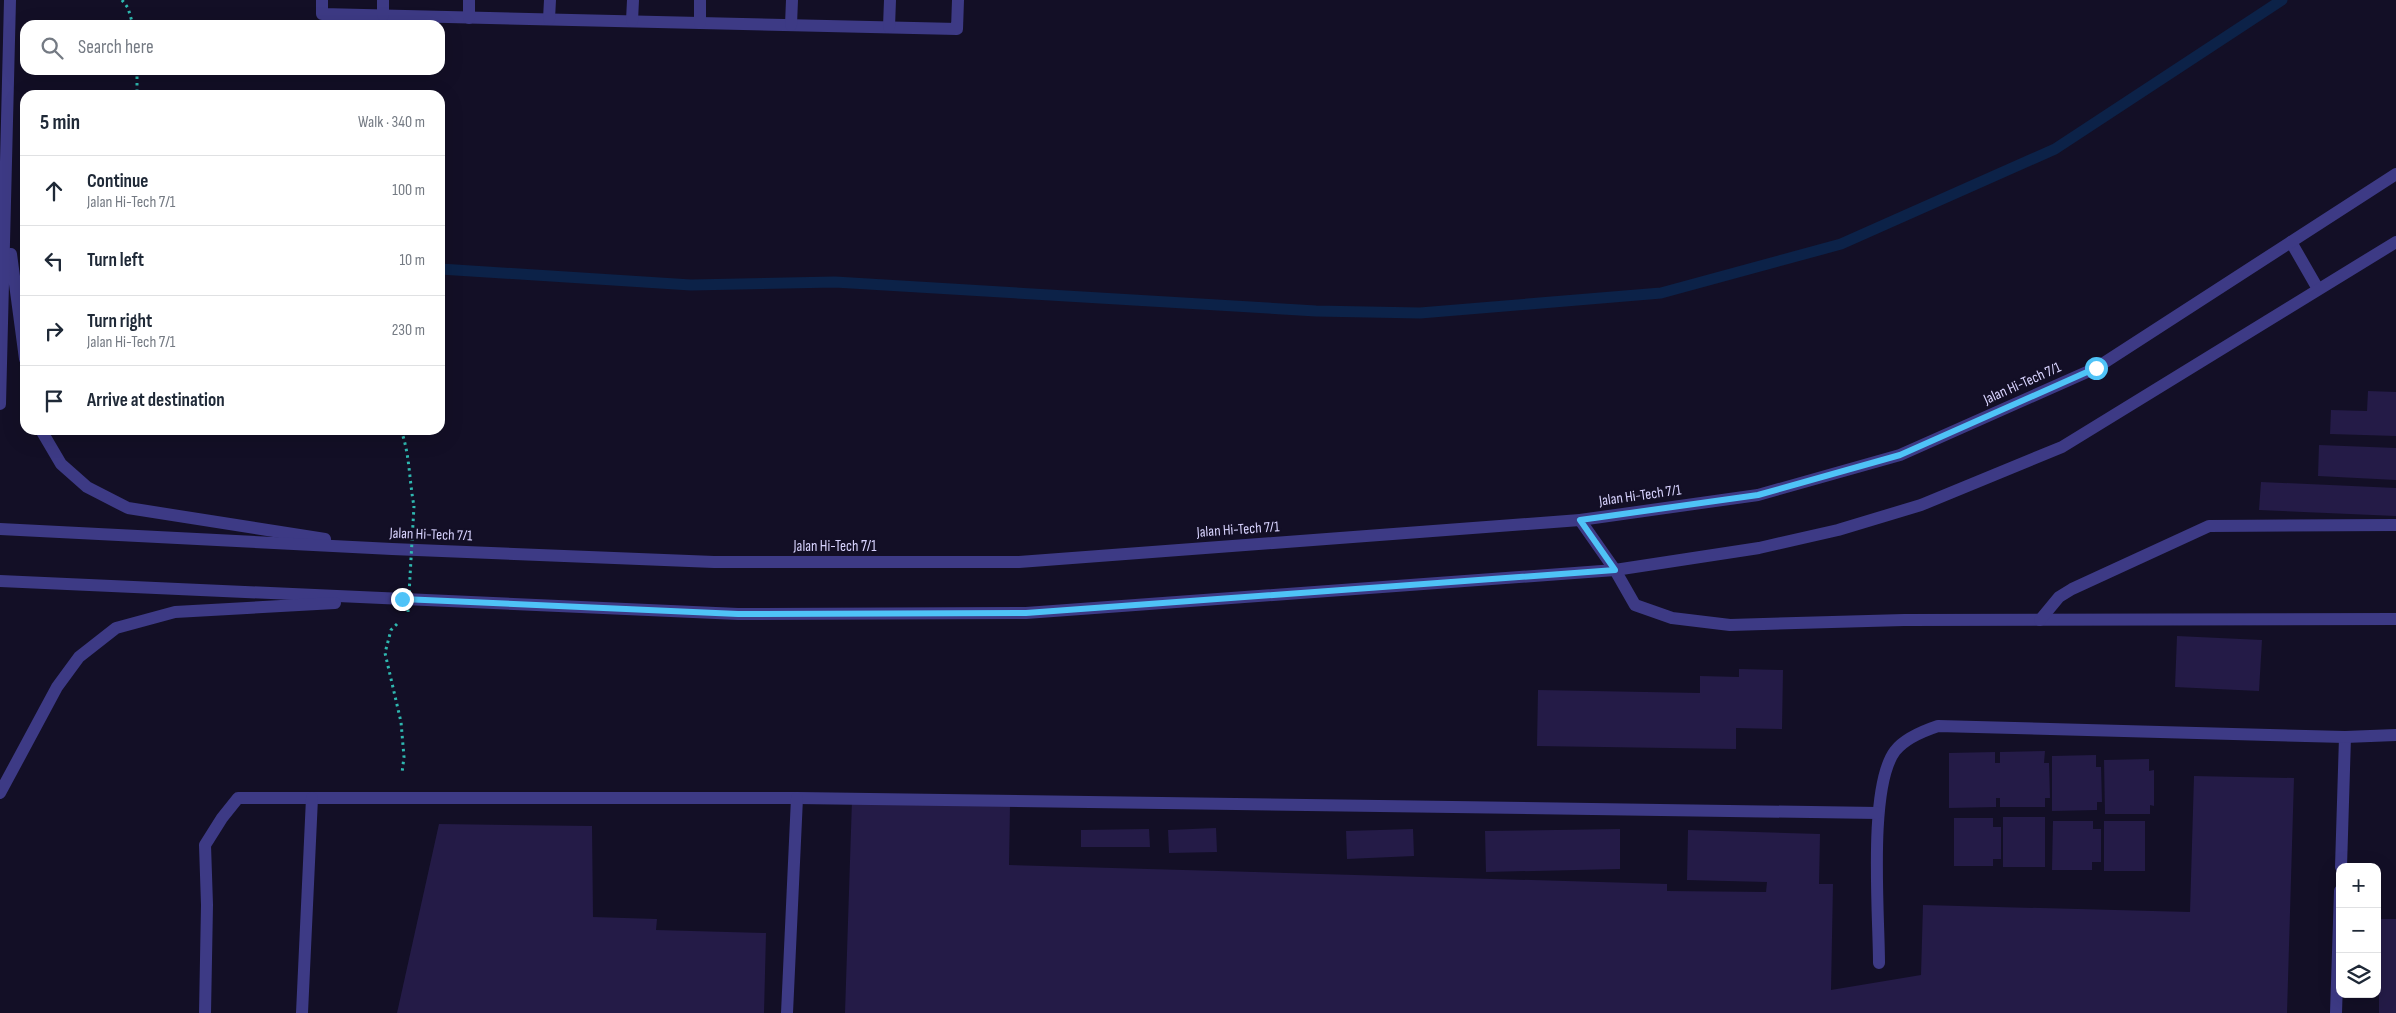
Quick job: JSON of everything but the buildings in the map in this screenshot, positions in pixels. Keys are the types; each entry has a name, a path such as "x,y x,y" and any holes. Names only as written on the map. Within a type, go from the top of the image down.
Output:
{"street":[{"path":"0,404 10,0"},
{"path":"322,0 322,14 957,29 958,0"},
{"path":"383,0 383,15"},
{"path":"468,18 469,0"},
{"path":"549,19 550,0"},
{"path":"632,21 633,0"},
{"path":"700,0 700,22"},
{"path":"791,25 792,0"},
{"path":"889,27 890,0"},
{"name":"Jalan Hi-Tech 7/1","path":"0,529 392,549 714,562 1019,562 1580,520 1758,495 1900,455 2096,368 2396,174"},
{"path":"6,217 20,322"},
{"path":"2291,242 2318,289"},
{"path":"0,581 738,614 1026,613 1615,570 1758,548 1838,530 1921,505 2062,447 2396,242"},
{"path":"44,435 61,464 87,487 128,508 392,549"},
{"path":"1580,520 1615,570 1634,605 1672,618 1730,625 1904,620 2396,619"},
{"path":"2040,620 2059,597 2072,589 2209,526 2396,525"},
{"path":"0,793 57,687 79,658 116,628 175,612 402,599"},
{"path":"1879,963 1878,813 1886,768 1895,751 1905,742 1923,731 1938,726 2345,737 2396,735"},
{"path":"2340,863 2345,737"},
{"path":"204,1013 207,905 205,845 222,818 238,798 797,798 1878,813"},
{"path":"302,1013 312,798"},
{"path":"787,1013 797,798"},
{"path":"2336,1013 2339,908"}],"path":[{"path":"122,0 128,8 132,20"},
{"path":"137,75 137,90"},
{"path":"398,798 404,757 402,722 385,653 392,630 408,612 414,506 410,487 408,450 403,435"}],"waterway":[{"path":"445,269 691,285 835,282 1316,311 1420,313 1661,293 1841,244 2055,149 2282,0"}],"route":[{"path":"402,599 738,614 1026,613 1615,570 1580,520 1758,495 1900,455 2096,368"}]}
